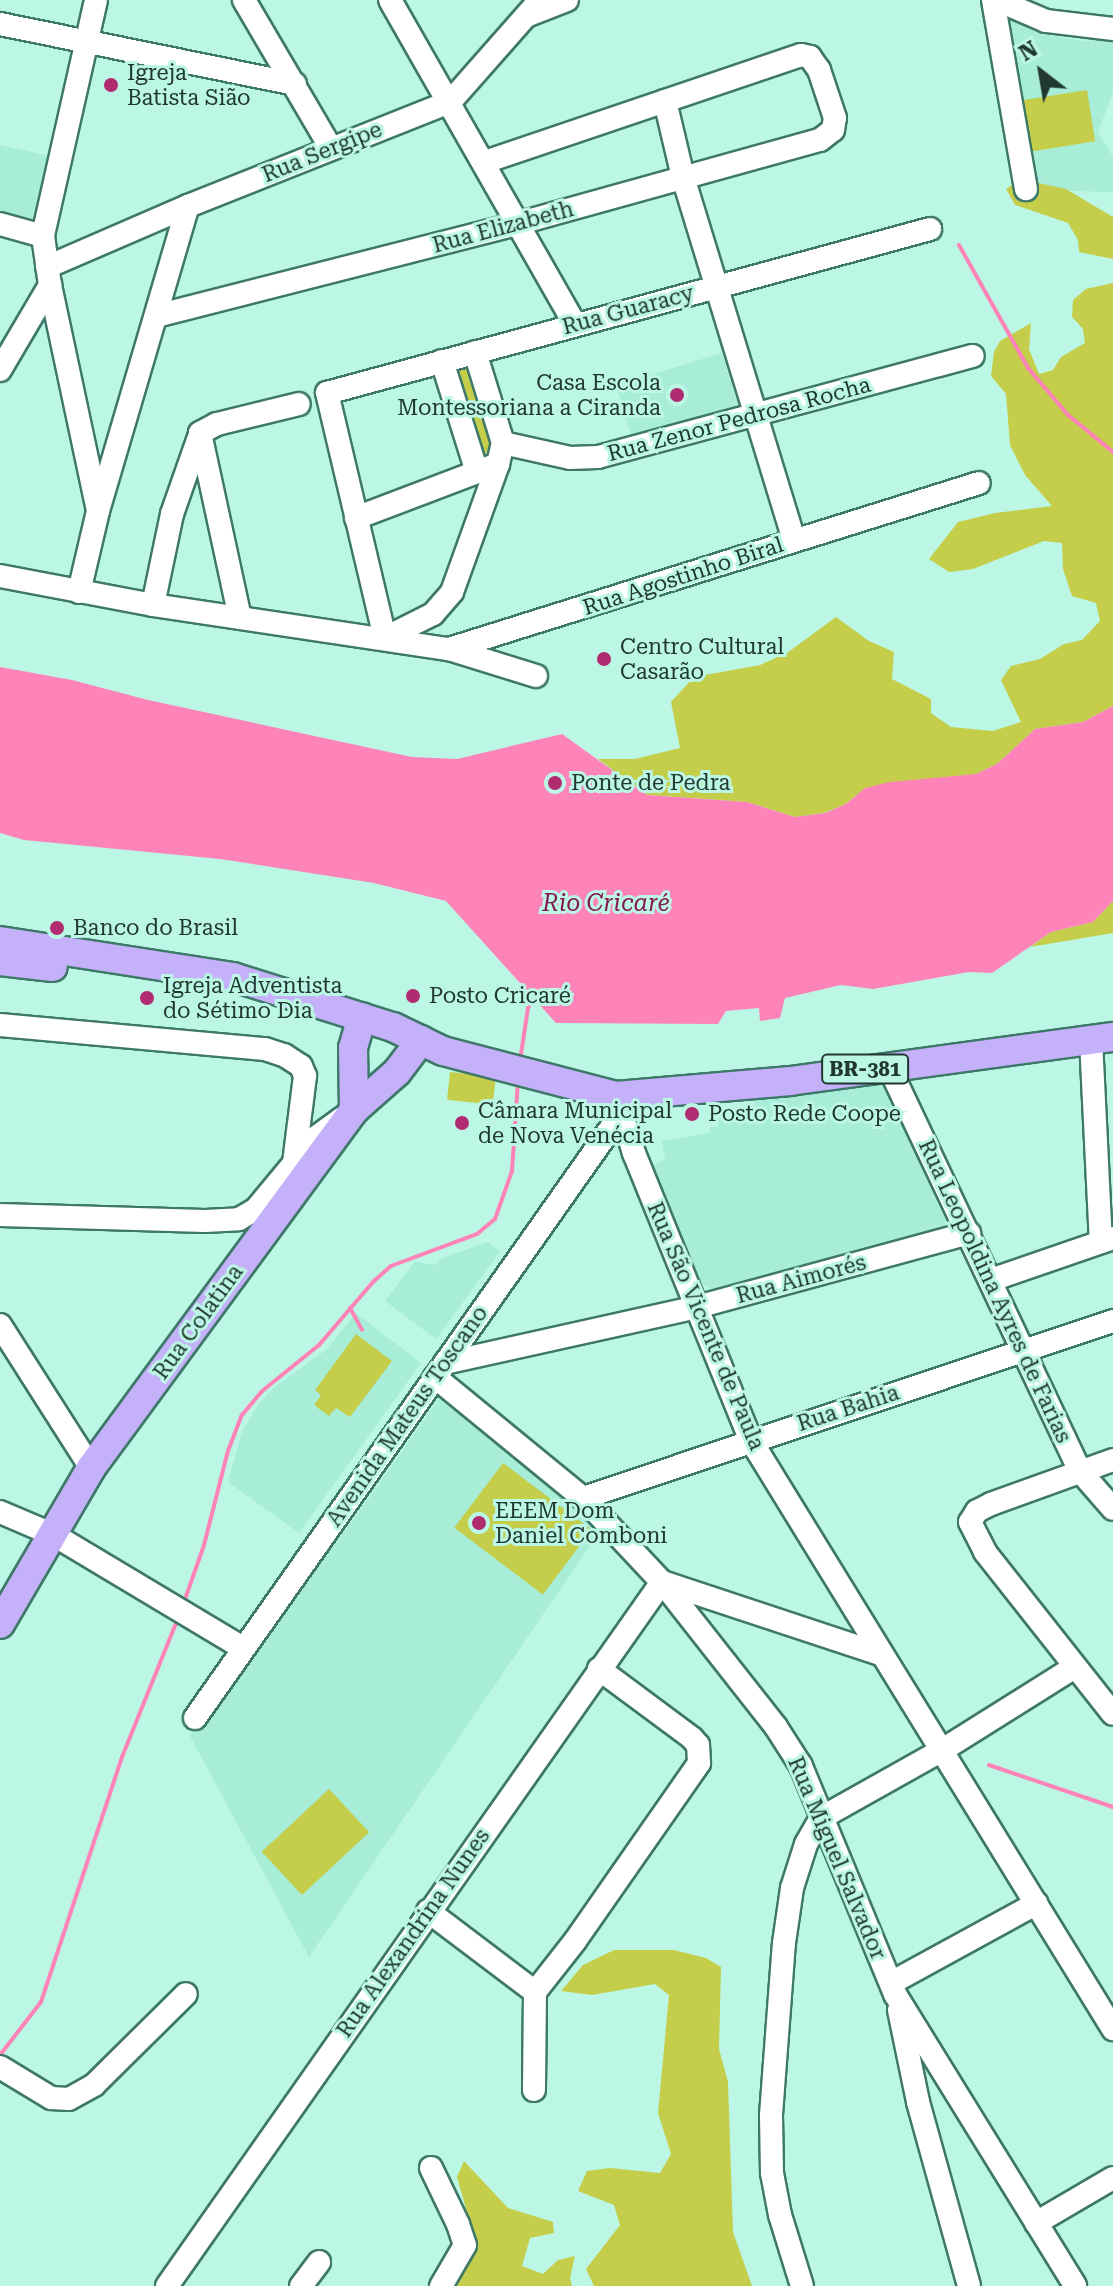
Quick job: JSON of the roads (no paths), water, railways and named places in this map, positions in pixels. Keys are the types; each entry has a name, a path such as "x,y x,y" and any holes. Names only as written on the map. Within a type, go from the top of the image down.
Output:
{"main road":[{"path":"0,941 233,977 352,1034 373,1072 397,1072"},
{"path":"0,961 228,990 352,1034"},
{"path":"352,1034 352,1113"},
{"name":"BR-381","path":"352,1034 426,1047 531,1073 618,1106 888,1065 1102,1039"},
{"name":"Rua Colatina","path":"0,1624 91,1468 352,1113 426,1047"}],"street":[{"path":"96,0 43,236 48,276 98,511"},
{"path":"244,0 331,148"},
{"path":"390,0 575,324"},
{"name":"Rua Sergipe","path":"48,276 188,206 450,102 527,5 567,0"},
{"path":"995,0 1046,21 1113,29"},
{"path":"995,0 1026,189"},
{"path":"0,24 295,84"},
{"name":"Rua Elizabeth","path":"156,316 520,223 820,140 833,130 835,118 819,70 810,57 801,55 665,101"},
{"path":"484,162 665,101 683,177 794,540"},
{"path":"79,592 98,511 188,206"},
{"path":"0,224 43,236"},
{"name":"Rua Guaracy","path":"356,518 327,393 930,229"},
{"path":"0,370 48,276"},
{"path":"475,352 493,460 452,592 433,614 385,638 356,518 493,460"},
{"name":"Rua Zenor Pedrosa Rocha","path":"493,460 582,460 973,356"},
{"path":"442,361 493,460"},
{"path":"153,605 172,514 200,433 217,424 299,404"},
{"path":"200,433 240,618"},
{"name":"Rua Agostinho Biral","path":"0,576 153,605 449,649 979,483"},
{"path":"182,486 212,489"},
{"path":"449,649 536,676"},
{"path":"0,1025 265,1049 284,1055 301,1066 305,1076 294,1163"},
{"path":"991,1280 1107,1240 1102,1039"},
{"name":"Rua Leopoldina Ayres de Farias","path":"888,1065 1080,1471 1113,1509"},
{"name":"Rua São Vicente de Paula","path":"618,1106 750,1439 880,1654 944,1749 1113,2029"},
{"name":"Avenida Mateus Toscano","path":"195,1718 440,1370 618,1106"},
{"path":"0,1215 205,1221 239,1219 256,1209 326,1127 352,1113"},
{"name":"Rua Aimorés","path":"440,1370 697,1307 969,1233"},
{"name":"Rua Bahia","path":"583,1498 750,1439 1113,1321"},
{"path":"0,1325 91,1468"},
{"name":"Rua Miguel Salvador","path":"440,1370 583,1498 662,1582 776,1727 801,1766 893,1988 1075,2286"},
{"path":"1113,1460 991,1504 971,1517 975,1535 1073,1668 1113,1714"},
{"path":"0,1512 54,1535 243,1648"},
{"path":"662,1582 880,1654"},
{"name":"Rua Alexandrina Nunes","path":"167,2286 662,1582"},
{"path":"802,2286 780,2215 772,2173 771,2115 792,1888 806,1844 821,1818 944,1749 1073,1668"},
{"path":"534,2090 535,1992 584,1929 699,1763 698,1745 692,1738 599,1669"},
{"path":"969,2286 918,2102 893,1988 1037,1903"},
{"path":"428,1911 535,1992"},
{"path":"2,2073 51,2098 69,2099 94,2085 186,1994"},
{"path":"431,2168 461,2229 465,2245 441,2286"},
{"path":"1036,2223 1113,2178"},
{"path":"301,2286 319,2262"}],"water":[{"name":"Rio Cricaré","path":"0,667 72,680 148,700 412,757 457,759 562,734 647,795 747,802 795,817 825,813 846,804 865,788 890,782 976,774 997,764 1035,729 1083,722 1113,706 1113,901 1093,922 1051,932 992,973 969,972 873,989 841,985 785,998 780,1018 760,1021 759,1008 726,1011 718,1024 556,1023 446,901 374,883 220,859 24,840 0,833"}],"waterway":[{"path":"959,245 1028,368 1068,415 1113,452"},
{"path":"520,1061 528,1008 537,992"},
{"path":"183,1605 204,1545 228,1451 242,1415 261,1392 319,1345 373,1282 391,1266 477,1234 495,1219 512,1171 518,1081"},
{"path":"350,1308 362,1330"},
{"path":"0,2055 41,2002 122,1757 179,1616"},
{"path":"989,1765 1113,1807"}],"place":[{"name":"Igreja Batista Sião","path":"111,85"},
{"name":"Casa Escola Montessoriana a Ciranda","path":"677,395"},
{"name":"Centro Cultural Casarão","path":"604,659"},
{"name":"Ponte de Pedra","path":"555,783"},
{"name":"Banco do Brasil","path":"57,928"},
{"name":"Posto Cricaré","path":"413,996"},
{"name":"Igreja Adventista do Sétimo Dia","path":"147,998"},
{"name":"Posto Rede Coope","path":"692,1114"},
{"name":"Câmara Municipal de Nova Venécia","path":"462,1123"},
{"name":"EEEM Dom Daniel Comboni","path":"479,1523"}]}
